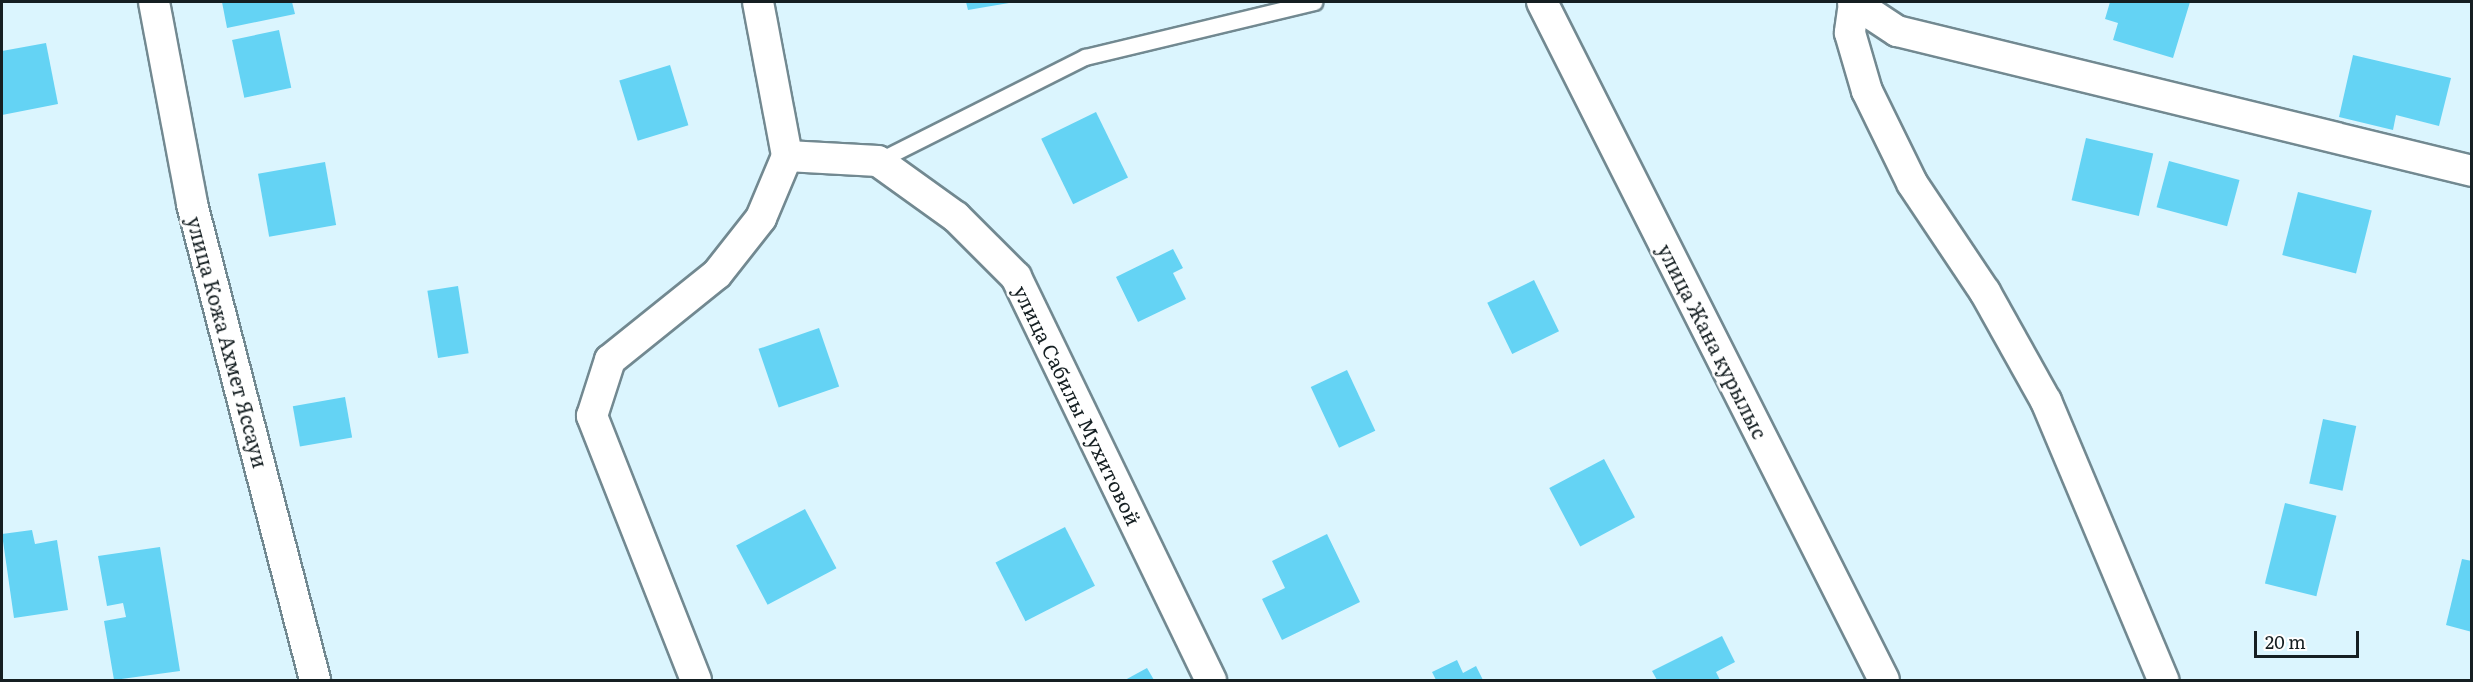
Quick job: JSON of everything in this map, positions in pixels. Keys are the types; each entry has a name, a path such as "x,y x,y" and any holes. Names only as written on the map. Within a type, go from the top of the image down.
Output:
{"street":[{"name":"улица Кожа Ахмет Яссауи","path":"154,2 192,204 315,681"},
{"path":"696,681 592,416 610,360 717,274 761,218 787,156 758,2"},
{"name":"улица Жана курылыс","path":"1542,2 1884,681"},
{"path":"2163,681 2046,401 1985,292 1912,183 1867,91 1850,33 1853,2 1897,31 2472,171"},
{"path":"787,156 878,161"},
{"name":"улица Сабилы Мухитовой","path":"878,161 956,217 1016,277 1211,681"}],"lane":[{"path":"878,161 1085,57 1314,2"}],"building":[{"path":"222,2 292,2 295,14 227,28"},
{"path":"966,2 1009,2 1009,3 968,10"},
{"path":"2110,2 2190,2 2173,58 2113,40 2118,23 2105,19"},
{"path":"279,30 291,88 244,98 232,40"},
{"path":"46,43 58,104 2,115 2,51"},
{"path":"2353,55 2451,78 2439,126 2396,115 2393,130 2339,117"},
{"path":"670,65 688,125 638,141 619,80"},
{"path":"1096,112 1128,178 1073,204 1041,139"},
{"path":"2086,138 2153,154 2139,216 2072,200"},
{"path":"2169,161 2240,180 2227,226 2157,207"},
{"path":"325,162 336,225 269,237 258,174"},
{"path":"2298,192 2372,210 2356,273 2282,255"},
{"path":"1173,249 1183,268 1173,273 1186,299 1138,322 1116,277"},
{"path":"1534,280 1559,331 1512,354 1487,303"},
{"path":"458,286 469,353 438,358 427,291"},
{"path":"819,328 839,387 779,407 758,349"},
{"path":"1347,370 1375,431 1339,448 1311,387"},
{"path":"345,397 352,437 300,447 293,406"},
{"path":"2323,419 2356,426 2343,491 2309,484"},
{"path":"1604,459 1635,517 1580,546 1549,488"},
{"path":"2285,503 2336,516 2316,596 2265,584"},
{"path":"805,509 836,568 768,605 736,546"},
{"path":"1065,527 1095,586 1025,621 996,562"},
{"path":"32,530 35,544 57,540 68,610 14,618 2,534"},
{"path":"1327,534 1360,602 1282,640 1262,599 1285,588 1272,561"},
{"path":"160,547 180,671 114,680 104,621 126,617 123,603 107,606 98,556"},
{"path":"2462,559 2472,561 2472,632 2446,625"},
{"path":"1722,636 1735,662 1716,672 1720,680 1657,680 1652,671"},
{"path":"1457,660 1463,673 1476,666 1483,680 1436,680 1432,672"},
{"path":"1147,668 1154,680 1125,680"}]}
